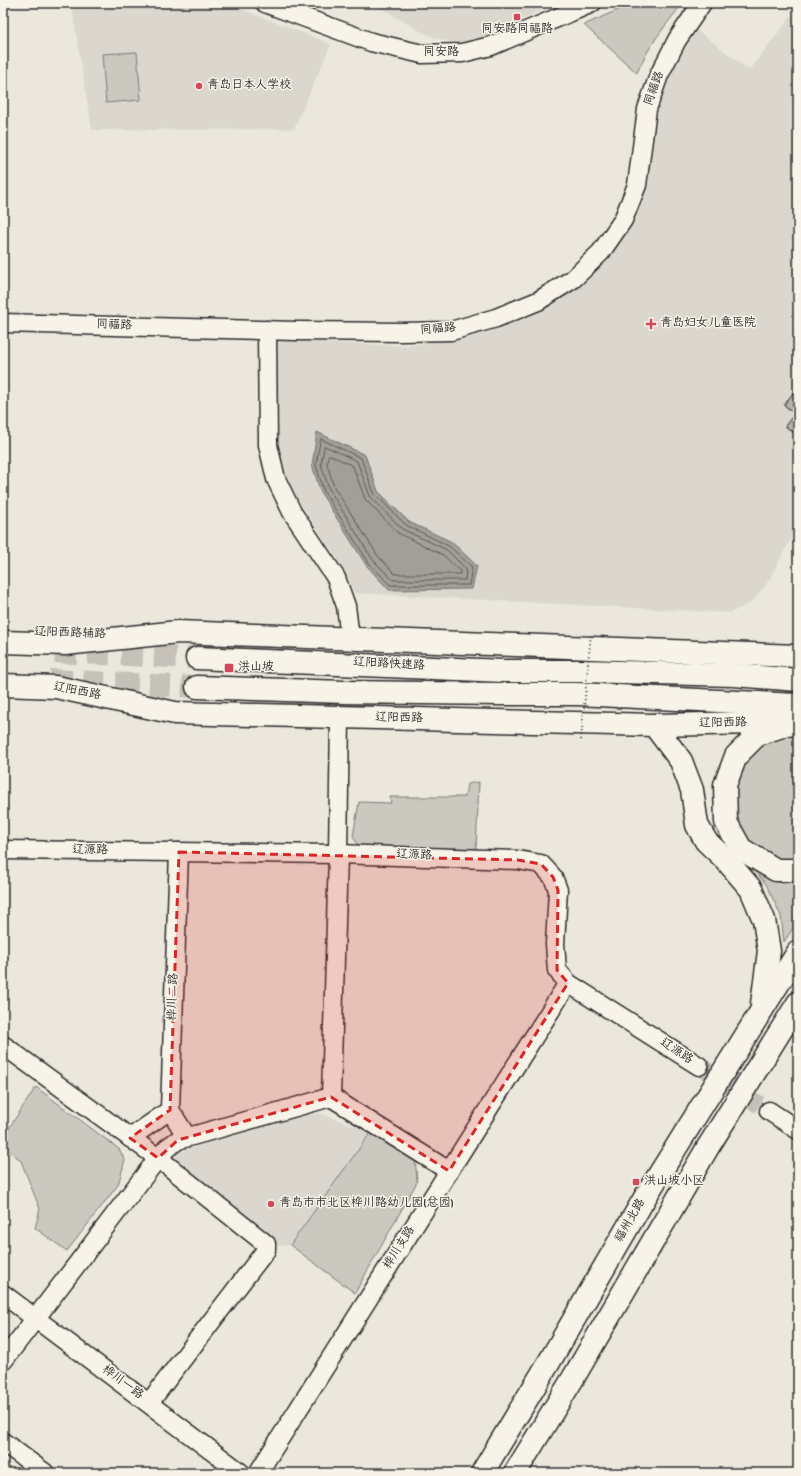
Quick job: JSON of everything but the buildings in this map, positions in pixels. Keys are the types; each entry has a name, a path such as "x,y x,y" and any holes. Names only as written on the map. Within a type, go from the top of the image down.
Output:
{"main road":[{"name":"辽阳西路辅路","path":"3,632 136,636"},
{"path":"3,642 65,644 178,632 798,656"},
{"path":"776,654 798,639"},
{"name":"辽阳路快速路","path":"198,658 504,671 580,671 734,675 798,680"},
{"name":"辽阳西路","path":"3,685 56,687 175,713 654,725 759,723 793,725"},
{"path":"197,686 344,692 581,694"},
{"name":"辽阳西路","path":"581,694 798,705"},
{"path":"654,725 681,761 692,790 697,825 706,841 727,861 751,889 764,920 769,951 761,1012"},
{"path":"793,725 758,734 736,756 725,785 726,822 741,849 776,870 798,870"},
{"name":"福州北路","path":"482,1473 548,1364 647,1194 798,952"},
{"path":"515,1473 572,1380 708,1147 798,1003"}],"street":[{"name":"同安路","path":"265,3 371,42 422,54 462,53 490,46 592,3"},
{"name":"同福路","path":"3,323 268,330 402,332 451,331 496,318 538,302 572,279 601,252 622,220 637,185 647,109 659,75 677,40 702,3"},
{"path":"268,330 268,445 276,479 292,512 336,578 346,606 348,630 346,639"},
{"path":"331,1097 338,854 340,717"},
{"name":"辽源路","path":"3,850 338,854 518,860 541,864 553,877 558,890 555,944 557,970 568,983 698,1066"},
{"name":"桦川二路","path":"170,1110 179,852"},
{"name":"桦川支路","path":"258,1473 568,983"},
{"path":"3,1046 158,1158 266,1244 266,1250 149,1403"},
{"path":"3,1361 158,1158 167,1148 178,1140 331,1097 449,1171"},
{"path":"130,1138 170,1110 188,1137"},
{"path":"768,1111 798,1130"},
{"name":"桦川一路","path":"3,1294 241,1473"},
{"path":"3,1442 45,1473"}],"path":[{"path":"581,740 581,694 591,633"}],"highlighted area":[{"path":"179,852 518,860 541,864 553,877 558,890 557,970 568,983 449,1171 331,1097 178,1140 158,1158 130,1138 170,1110"}],"shaded area":[{"name":"青岛日本人学校","path":"71,3 226,3 331,44 294,129 92,130"},
{"path":"372,3 558,3 473,41 454,43 435,38 418,30"},
{"path":"633,3 683,3 663,28 641,63 637,73 584,25"},
{"name":"青岛妇女儿童医院","path":"798,7 798,526 766,585 751,603 730,613 354,593 350,582 337,559 291,489 279,453 275,429 277,340 408,346 467,337 541,311 567,295 611,257 637,210 647,173 652,122 662,90 697,30 749,70"},
{"path":"137,52 141,100 106,103 102,54"},
{"path":"780,736 798,737 798,860 779,860 748,841 735,820 733,787 742,760 760,741"},
{"path":"479,782 476,850 370,849 357,844 353,836 359,802 391,803 390,797 465,797 467,784"},
{"path":"747,863 798,879 798,920 784,942 781,916 766,884"},
{"path":"36,1087 119,1149 125,1160 118,1185 67,1251 35,1228 40,1209 21,1161 3,1145 3,1137"},
{"name":"青岛市市北区桦川路幼儿园(总园)","path":"319,1113 371,1132 290,1245 278,1246 170,1163 177,1153 300,1114"},
{"path":"371,1132 415,1156 417,1182 355,1293 290,1245"}],"water":[{"path":"317,432 365,455 378,491 409,522 452,542 477,566 472,589 389,590 366,565 321,493 312,465"}],"tunnel":[{"path":"55,652 197,658"},
{"path":"50,680 197,687"},
{"path":"699,1066 769,1111"}],"place":[{"name":"同安路同福路","path":"517,17"},
{"name":"青岛日本人学校","path":"199,86"},
{"name":"青岛妇女儿童医院","path":"651,324"},
{"name":"洪山坡","path":"229,668"},
{"name":"洪山坡小区","path":"636,1182"},
{"name":"青岛市市北区桦川路幼儿园(总园)","path":"271,1204"}]}
